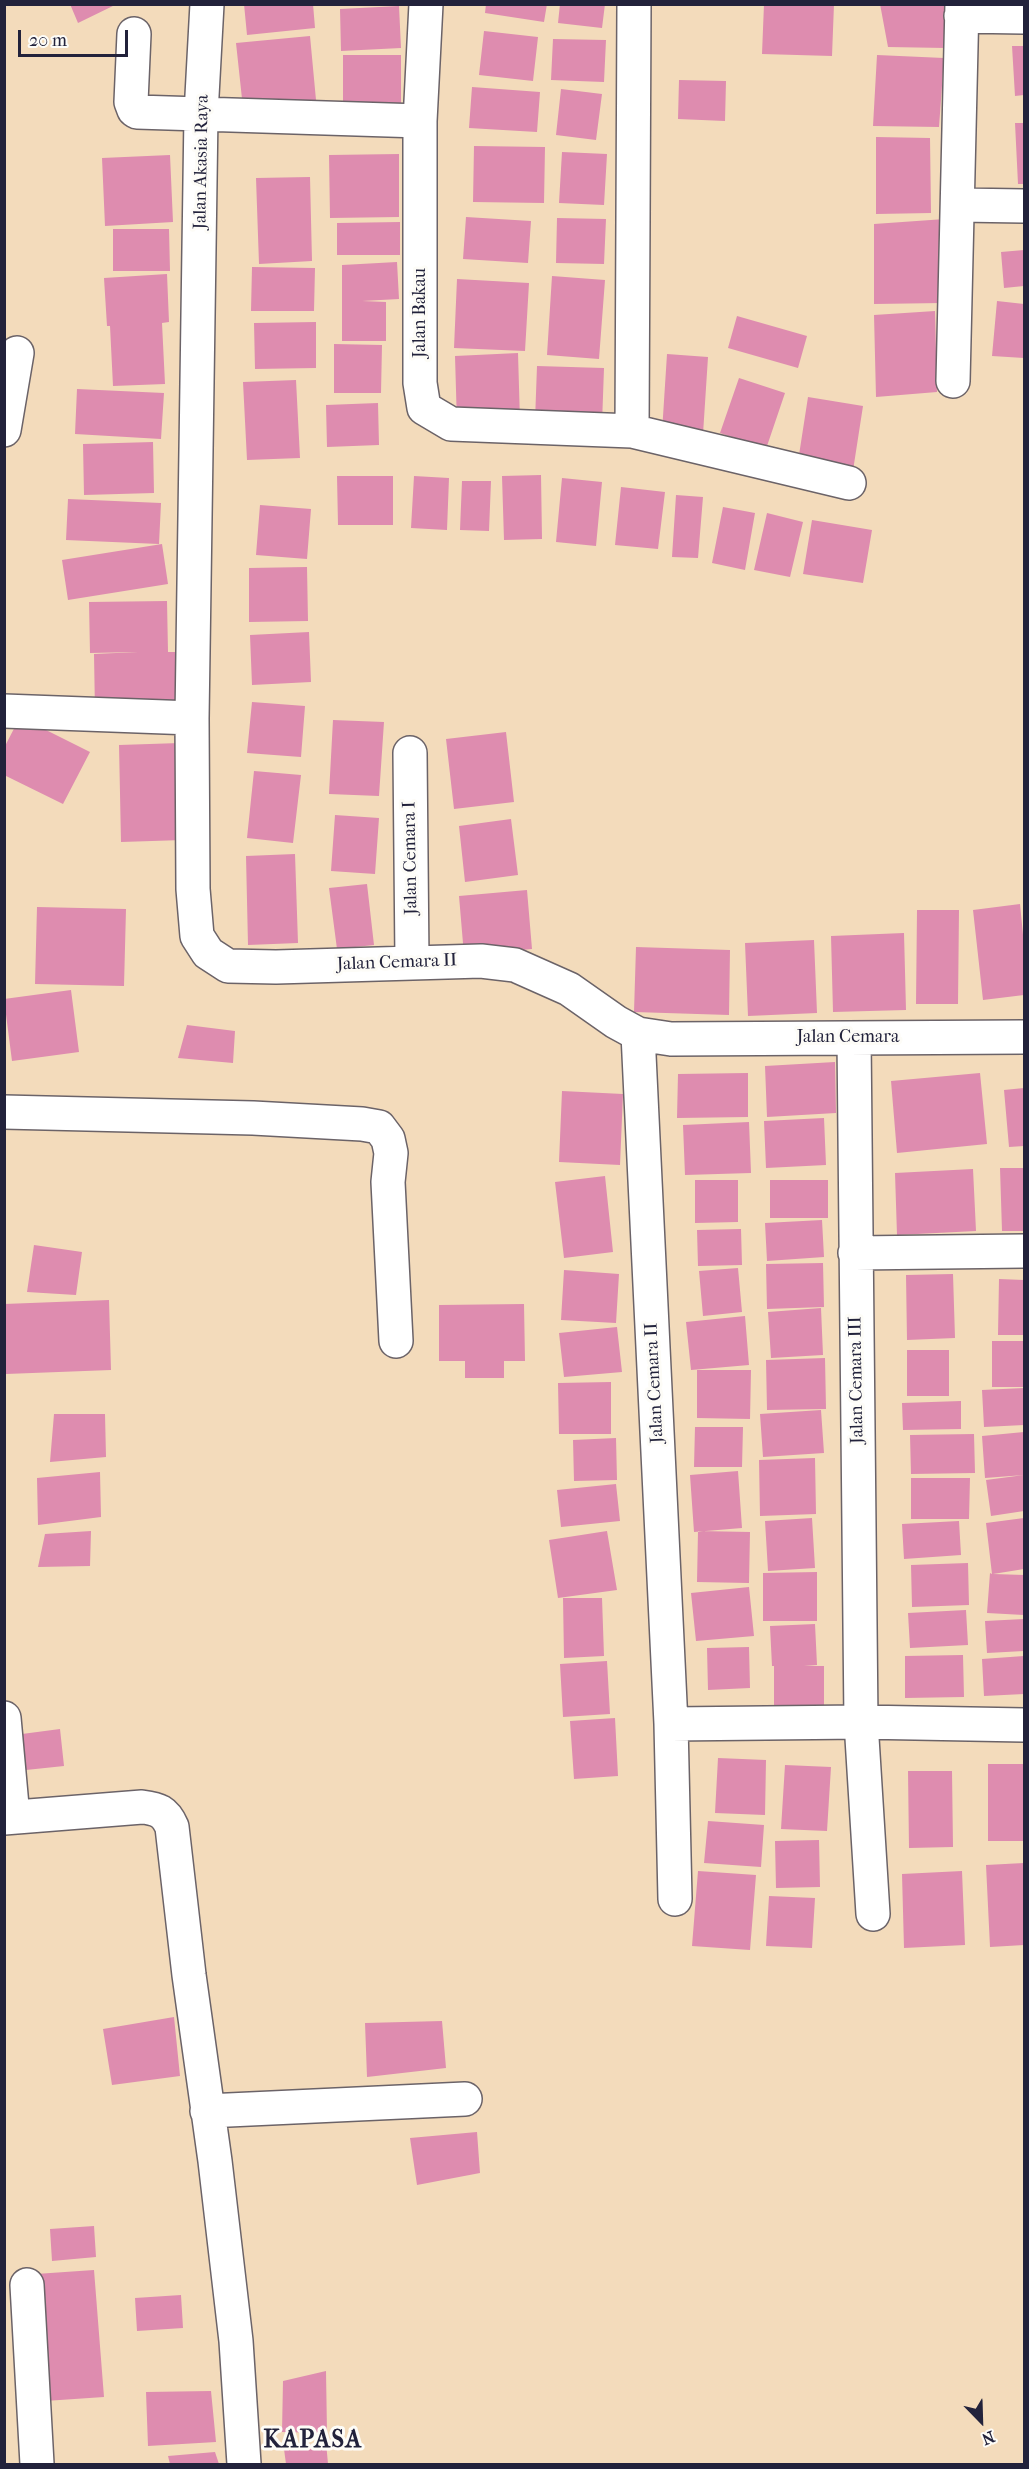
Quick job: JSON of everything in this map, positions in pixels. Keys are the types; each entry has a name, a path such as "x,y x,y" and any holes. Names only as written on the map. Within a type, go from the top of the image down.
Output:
{"street":[{"name":"Jalan Akasia Raya","path":"192,718 200,321 201,114 207,4"},
{"name":"Jalan Bakau","path":"426,4 420,121 420,383 424,408 451,424 632,431 849,483"},
{"path":"632,431 634,4"},
{"path":"953,381 962,10 1024,17"},
{"path":"134,34 131,102 134,110 420,121"},
{"path":"958,205 1024,206"},
{"path":"4,430 17,354"},
{"path":"4,711 192,718"},
{"name":"Jalan Cemara II","path":"192,718 193,889 197,936 208,953 228,966 276,968 481,961 515,965 569,989 616,1022 638,1034 671,1039"},
{"name":"Jalan Cemara I","path":"410,753 412,962"},
{"name":"Jalan Cemara II","path":"638,1034 676,1723 675,1899"},
{"name":"Jalan Cemara","path":"671,1039 1024,1036"},
{"name":"Jalan Cemara III","path":"854,1038 861,1722 873,1914"},
{"path":"4,1112 253,1118 379,1127 388,1138 391,1153 388,1182 396,1341"},
{"path":"855,1253 1024,1251"},
{"path":"4,1719 9,1818 124,1807 159,1809 168,1817 172,1827 236,2341 244,2464"},
{"path":"676,1723 861,1722 1024,1725"},
{"path":"211,2136 465,2098"},
{"path":"27,2285 37,2464"}],"building":[{"path":"70,4 117,4 78,23"},
{"path":"244,4 313,4 315,28 247,35"},
{"path":"486,4 547,4 544,22 485,13"},
{"path":"560,4 605,4 602,28 558,23"},
{"path":"764,4 834,4 832,56 762,54"},
{"path":"880,4 946,4 946,48 888,47"},
{"path":"399,6 401,48 341,51 340,9"},
{"path":"484,31 538,37 533,81 479,75"},
{"path":"310,36 316,100 243,108 236,43"},
{"path":"553,39 606,40 604,82 551,80"},
{"path":"1012,46 1024,46 1024,95 1015,96"},
{"path":"343,55 401,55 401,109 343,109"},
{"path":"877,55 944,58 939,127 873,126"},
{"path":"679,80 726,81 725,121 678,119"},
{"path":"472,87 540,92 537,132 469,128"},
{"path":"561,89 602,94 596,140 556,135"},
{"path":"1015,123 1024,123 1024,184 1018,184"},
{"path":"876,137 930,138 931,213 876,214"},
{"path":"474,146 545,147 544,203 473,202"},
{"path":"562,152 607,154 604,205 559,203"},
{"path":"399,154 399,217 330,218 329,155"},
{"path":"170,155 173,222 105,226 102,158"},
{"path":"310,177 312,261 259,264 256,178"},
{"path":"466,217 531,221 528,263 463,259"},
{"path":"557,218 606,219 604,264 556,263"},
{"path":"945,219 942,303 874,304 874,224"},
{"path":"400,222 400,255 337,255 337,223"},
{"path":"113,229 169,229 170,271 113,271"},
{"path":"1024,250 1024,286 1004,288 1001,252"},
{"path":"397,262 399,299 362,301 386,302 386,341 342,341 342,265"},
{"path":"252,267 315,268 314,311 251,311"},
{"path":"167,274 169,322 162,323 165,384 113,386 110,326 107,326 104,278"},
{"path":"552,276 605,280 599,359 547,355"},
{"path":"457,279 529,283 525,351 454,348"},
{"path":"997,301 1024,304 1024,358 992,356"},
{"path":"935,311 937,392 876,397 874,315"},
{"path":"737,316 807,336 798,368 728,348"},
{"path":"316,322 316,368 255,369 254,323"},
{"path":"334,344 382,345 381,393 334,393"},
{"path":"518,353 520,421 457,424 455,356"},
{"path":"667,354 708,357 703,434 662,432"},
{"path":"537,366 604,368 602,424 535,421"},
{"path":"739,378 785,393 766,449 720,433"},
{"path":"296,380 300,458 247,460 243,382"},
{"path":"77,389 164,393 161,439 75,434"},
{"path":"808,397 863,406 852,477 797,468"},
{"path":"378,403 379,445 327,447 326,405"},
{"path":"153,442 154,493 84,495 83,444"},
{"path":"541,475 542,539 504,540 502,476"},
{"path":"337,476 393,476 393,525 338,525"},
{"path":"414,476 449,478 447,530 411,528"},
{"path":"562,478 602,482 596,546 556,542"},
{"path":"462,481 491,481 489,531 460,530"},
{"path":"621,487 665,492 658,549 615,545"},
{"path":"676,495 703,497 698,558 672,557"},
{"path":"68,499 161,503 159,544 66,540"},
{"path":"260,505 311,509 307,559 256,555"},
{"path":"723,507 755,513 745,570 712,563"},
{"path":"767,513 803,522 790,577 754,570"},
{"path":"812,520 872,530 863,583 803,574"},
{"path":"162,544 168,584 68,600 62,560"},
{"path":"307,567 308,621 249,622 249,568"},
{"path":"167,601 168,652 179,652 180,710 95,712 94,654 138,652 90,653 89,602"},
{"path":"309,632 311,682 252,685 250,635"},
{"path":"252,702 305,706 301,757 247,753"},
{"path":"20,717 90,752 63,804 4,775 4,748"},
{"path":"333,720 384,722 379,796 329,794"},
{"path":"506,732 514,802 454,809 446,739"},
{"path":"180,743 183,840 121,842 119,745"},
{"path":"254,771 301,775 293,843 247,838"},
{"path":"335,815 379,818 375,874 331,871"},
{"path":"511,819 518,875 465,882 459,826"},
{"path":"295,854 298,943 248,945 246,856"},
{"path":"367,884 374,945 337,949 329,888"},
{"path":"527,890 532,949 464,955 459,896"},
{"path":"1020,904 1024,945 1024,995 983,1000 973,910"},
{"path":"37,907 126,909 124,986 35,984"},
{"path":"917,910 959,910 958,1004 916,1004"},
{"path":"904,933 906,1010 833,1012 831,936"},
{"path":"814,940 817,1013 748,1016 745,943"},
{"path":"636,947 730,950 729,1015 634,1012"},
{"path":"71,990 79,1052 12,1061 4,999"},
{"path":"187,1025 235,1031 233,1063 178,1058"},
{"path":"835,1062 836,1113 767,1117 765,1066"},
{"path":"748,1073 748,1117 677,1118 678,1074"},
{"path":"980,1073 987,1144 897,1153 891,1081"},
{"path":"1024,1088 1024,1146 1009,1147 1004,1090"},
{"path":"562,1091 623,1094 620,1165 559,1162"},
{"path":"824,1118 826,1165 766,1168 764,1121"},
{"path":"749,1122 751,1173 685,1175 683,1125"},
{"path":"1000,1168 1024,1168 1024,1231 1002,1231"},
{"path":"973,1169 976,1231 897,1235 895,1173"},
{"path":"605,1176 613,1252 564,1258 555,1182"},
{"path":"695,1180 738,1180 738,1222 695,1223"},
{"path":"770,1180 828,1180 828,1218 770,1218"},
{"path":"822,1220 824,1257 767,1261 765,1223"},
{"path":"741,1229 742,1265 698,1266 697,1230"},
{"path":"34,1245 82,1252 76,1295 27,1292"},
{"path":"823,1263 824,1307 767,1309 766,1264"},
{"path":"738,1268 742,1312 703,1316 699,1271"},
{"path":"564,1270 619,1274 616,1323 561,1320"},
{"path":"953,1274 955,1338 907,1340 906,1275"},
{"path":"999,1279 1024,1280 1024,1335 998,1335"},
{"path":"109,1300 111,1370 6,1374 4,1304"},
{"path":"524,1304 525,1361 504,1361 504,1378 465,1378 465,1361 439,1361 439,1305"},
{"path":"821,1308 823,1355 771,1358 768,1312"},
{"path":"745,1316 749,1365 691,1370 686,1322"},
{"path":"617,1327 622,1372 564,1377 559,1333"},
{"path":"992,1341 1024,1341 1024,1387 992,1387"},
{"path":"907,1350 949,1350 949,1396 907,1396"},
{"path":"825,1358 826,1409 767,1410 766,1360"},
{"path":"697,1370 751,1370 750,1419 697,1418"},
{"path":"611,1382 611,1434 559,1434 558,1383"},
{"path":"1024,1388 1024,1425 984,1427 982,1390"},
{"path":"961,1401 961,1429 903,1430 902,1403"},
{"path":"821,1410 824,1453 763,1457 760,1414"},
{"path":"54,1414 105,1414 106,1457 50,1462"},
{"path":"695,1427 743,1427 742,1467 694,1467"},
{"path":"1024,1432 1024,1475 985,1478 982,1436"},
{"path":"974,1434 975,1473 911,1474 910,1435"},
{"path":"616,1438 617,1480 574,1481 573,1440"},
{"path":"815,1458 816,1514 760,1516 759,1460"},
{"path":"738,1471 742,1528 694,1532 690,1475"},
{"path":"100,1472 101,1517 38,1525 37,1478"},
{"path":"1024,1475 1024,1511 991,1516 986,1480"},
{"path":"911,1478 970,1478 969,1519 911,1519"},
{"path":"616,1484 620,1521 561,1527 557,1490"},
{"path":"812,1518 815,1568 768,1571 765,1521"},
{"path":"1024,1518 1024,1569 993,1574 1024,1575 1024,1615 987,1613 990,1573 992,1574 986,1523"},
{"path":"959,1521 961,1555 904,1559 902,1524"},
{"path":"91,1531 90,1566 38,1567 45,1534"},
{"path":"607,1531 617,1590 558,1598 549,1540"},
{"path":"698,1531 750,1532 749,1583 697,1582"},
{"path":"968,1563 969,1605 912,1607 911,1565"},
{"path":"817,1572 817,1621 763,1621 763,1573"},
{"path":"749,1587 754,1636 696,1641 691,1593"},
{"path":"563,1598 602,1598 604,1656 564,1658"},
{"path":"966,1610 968,1645 910,1648 908,1613"},
{"path":"1024,1619 1024,1651 987,1653 985,1621"},
{"path":"815,1624 817,1665 804,1666 824,1666 824,1714 774,1714 774,1666 772,1666 770,1626"},
{"path":"749,1647 750,1688 708,1690 707,1648"},
{"path":"963,1655 964,1697 905,1698 905,1656"},
{"path":"1024,1656 1024,1694 984,1696 982,1659"},
{"path":"607,1661 610,1714 563,1717 560,1664"},
{"path":"615,1718 618,1776 574,1779 570,1721"},
{"path":"60,1729 64,1766 26,1770 22,1734"},
{"path":"718,1758 766,1760 765,1815 715,1813"},
{"path":"988,1764 1024,1764 1024,1841 988,1841"},
{"path":"785,1765 831,1767 827,1831 781,1829"},
{"path":"908,1771 952,1771 953,1847 909,1848"},
{"path":"708,1821 764,1825 761,1867 704,1863"},
{"path":"819,1840 820,1887 776,1888 775,1841"},
{"path":"1024,1863 1024,1945 990,1947 986,1865"},
{"path":"698,1871 756,1875 750,1950 692,1946"},
{"path":"962,1871 965,1945 904,1948 902,1874"},
{"path":"769,1896 815,1898 812,1948 766,1946"},
{"path":"174,2017 180,2076 112,2085 103,2029"},
{"path":"442,2021 446,2068 367,2077 365,2023"},
{"path":"477,2132 480,2173 417,2185 410,2138"},
{"path":"94,2226 96,2257 52,2261 50,2229"},
{"path":"94,2270 104,2397 45,2401 36,2274"},
{"path":"181,2295 183,2328 137,2331 135,2298"},
{"path":"326,2371 327,2433 282,2432 283,2381"},
{"path":"211,2391 216,2442 148,2446 146,2392"},
{"path":"326,2442 328,2464 286,2464 284,2449"},
{"path":"215,2452 219,2464 170,2464 168,2456"}],"district":[{"name":"KAPASA","path":"313,2441"}]}
